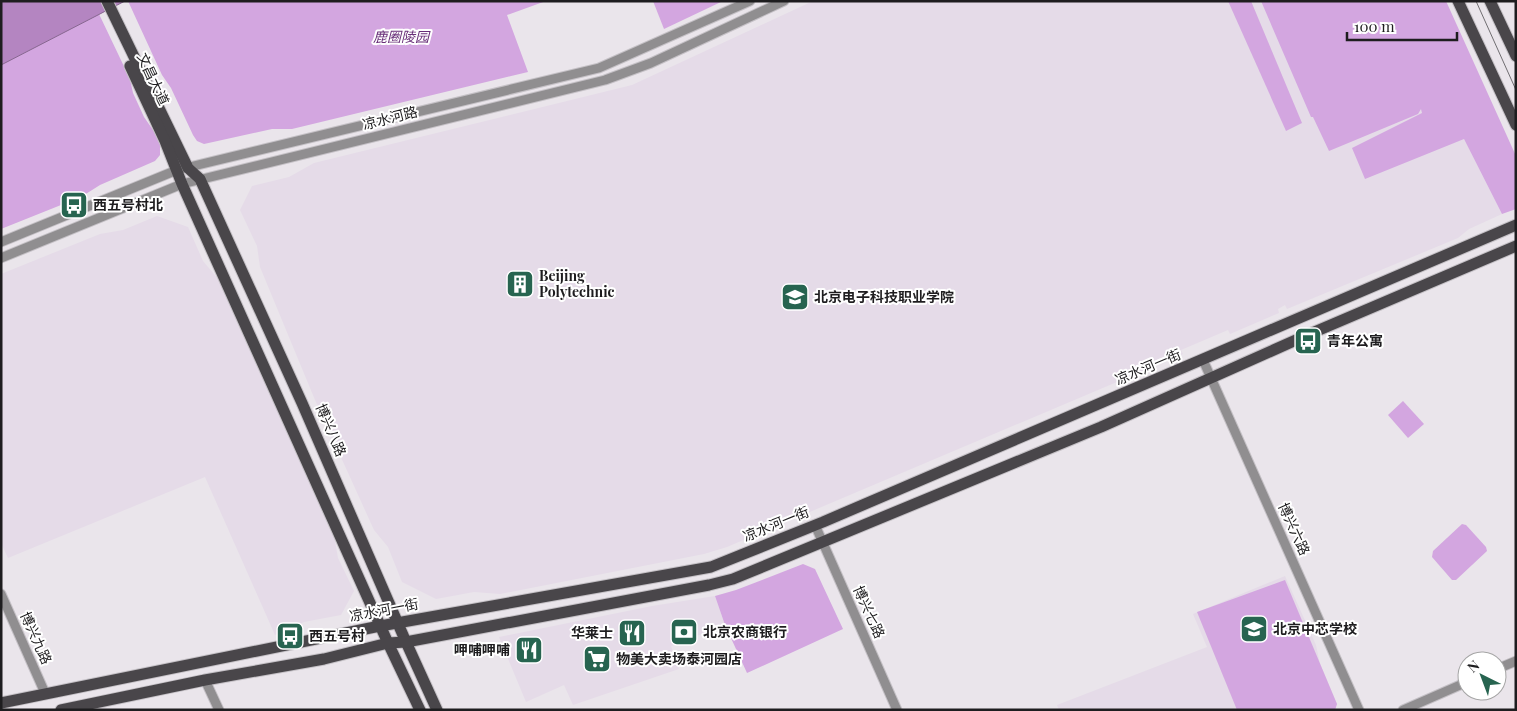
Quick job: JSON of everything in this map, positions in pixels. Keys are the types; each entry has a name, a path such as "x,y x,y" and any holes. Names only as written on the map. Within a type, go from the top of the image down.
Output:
{"main road":[{"name":"文昌大道","path":"99,1 116,26"},
{"name":"文昌大道","path":"107,1 116,26 183,169"},
{"path":"1458,1 1516,125"},
{"path":"1490,1 1516,56"},
{"name":"博兴八路","path":"183,169 200,179 302,403 397,623 437,710"},
{"path":"183,169 182,184 380,626 420,710"},
{"name":"凉水河一街","path":"1,703 380,626 710,567 815,525 1516,225"},
{"path":"62,710 205,680 324,659 388,643 406,642 733,579 1101,427 1211,377 1516,246"},
{"path":"780,538 789,546 786,558"}],"street":[{"name":"凉水河路","path":"1,242 183,169 599,68 750,1"},
{"name":"凉水河路","path":"1,258 182,184 604,80 650,63 784,1"},
{"name":"博兴六路","path":"1203,360 1359,710"},
{"name":"博兴七路","path":"815,525 897,710"},
{"name":"博兴九路","path":"1,594 45,693"},
{"path":"205,680 219,710"},
{"path":"1403,710 1457,686"}],"shaded area":[{"path":"1,1 125,1 1,65"},
{"name":"北京电子科技职业学院","path":"813,1 1402,1 1464,139 1502,214 1469,229 1458,238 1287,309 1285,305 1278,309 1279,313 1230,334 1228,330 1181,350 1183,354 727,547 704,554 500,594 474,592 436,599 402,582 388,547 374,530 315,400 260,267 257,246 240,210 252,186 289,177 314,163 632,85"},
{"path":"157,216 188,227 203,261 219,280 334,535 338,558 354,591 341,615 304,622 275,635 205,477 8,558 1,543 1,274 100,234 123,230"},
{"name":"北京中芯学校","path":"1285,576 1316,645 1320,664 1337,704 1335,710 1059,710 1057,705 1207,647 1193,614"},
{"path":"715,596 725,625 671,646 679,669 573,705 564,685 526,702 499,637 652,606"}],"green space":[{"name":"鹿圈陵园","path":"128,1 546,1 507,15 528,72 292,129 272,129 204,144 197,141 193,135 171,88 162,75"},
{"path":"653,1 723,1 664,29"},
{"path":"1228,1 1251,1 1302,123 1286,131"},
{"path":"1261,1 1446,1 1516,156 1516,209 1502,214 1464,139 1365,179 1352,148 1422,113 1421,109 1418,114 1329,151 1313,117 1311,117"},
{"path":"99,14 130,79 133,93 144,117 160,140 160,155 155,161 100,185 81,197 1,229 1,65"},
{"path":"1403,401 1424,424 1408,438 1388,415"},
{"path":"1462,524 1466,525 1486,547 1487,551 1456,580 1452,580 1432,557 1433,551"},
{"path":"803,564 815,569 843,629 747,673 725,625 715,596 736,590"},
{"name":"北京中芯学校","path":"1285,580 1337,704 1335,710 1237,710 1197,612"}],"tram line":[{"path":"1476,1 1516,90"}],"place":[{"name":"西五号村北","path":"74,205"},
{"name":"Beijing Polytechnic","path":"520,284"},
{"name":"北京电子科技职业学院","path":"795,297"},
{"name":"青年公寓","path":"1308,341"},
{"name":"北京中芯学校","path":"1254,629"},
{"name":"北京农商银行","path":"684,632"},
{"name":"华莱士","path":"632,633"},
{"name":"西五号村","path":"290,636"},
{"name":"呷哺呷哺","path":"529,650"},
{"name":"物美大卖场泰河园店","path":"597,659"}]}
